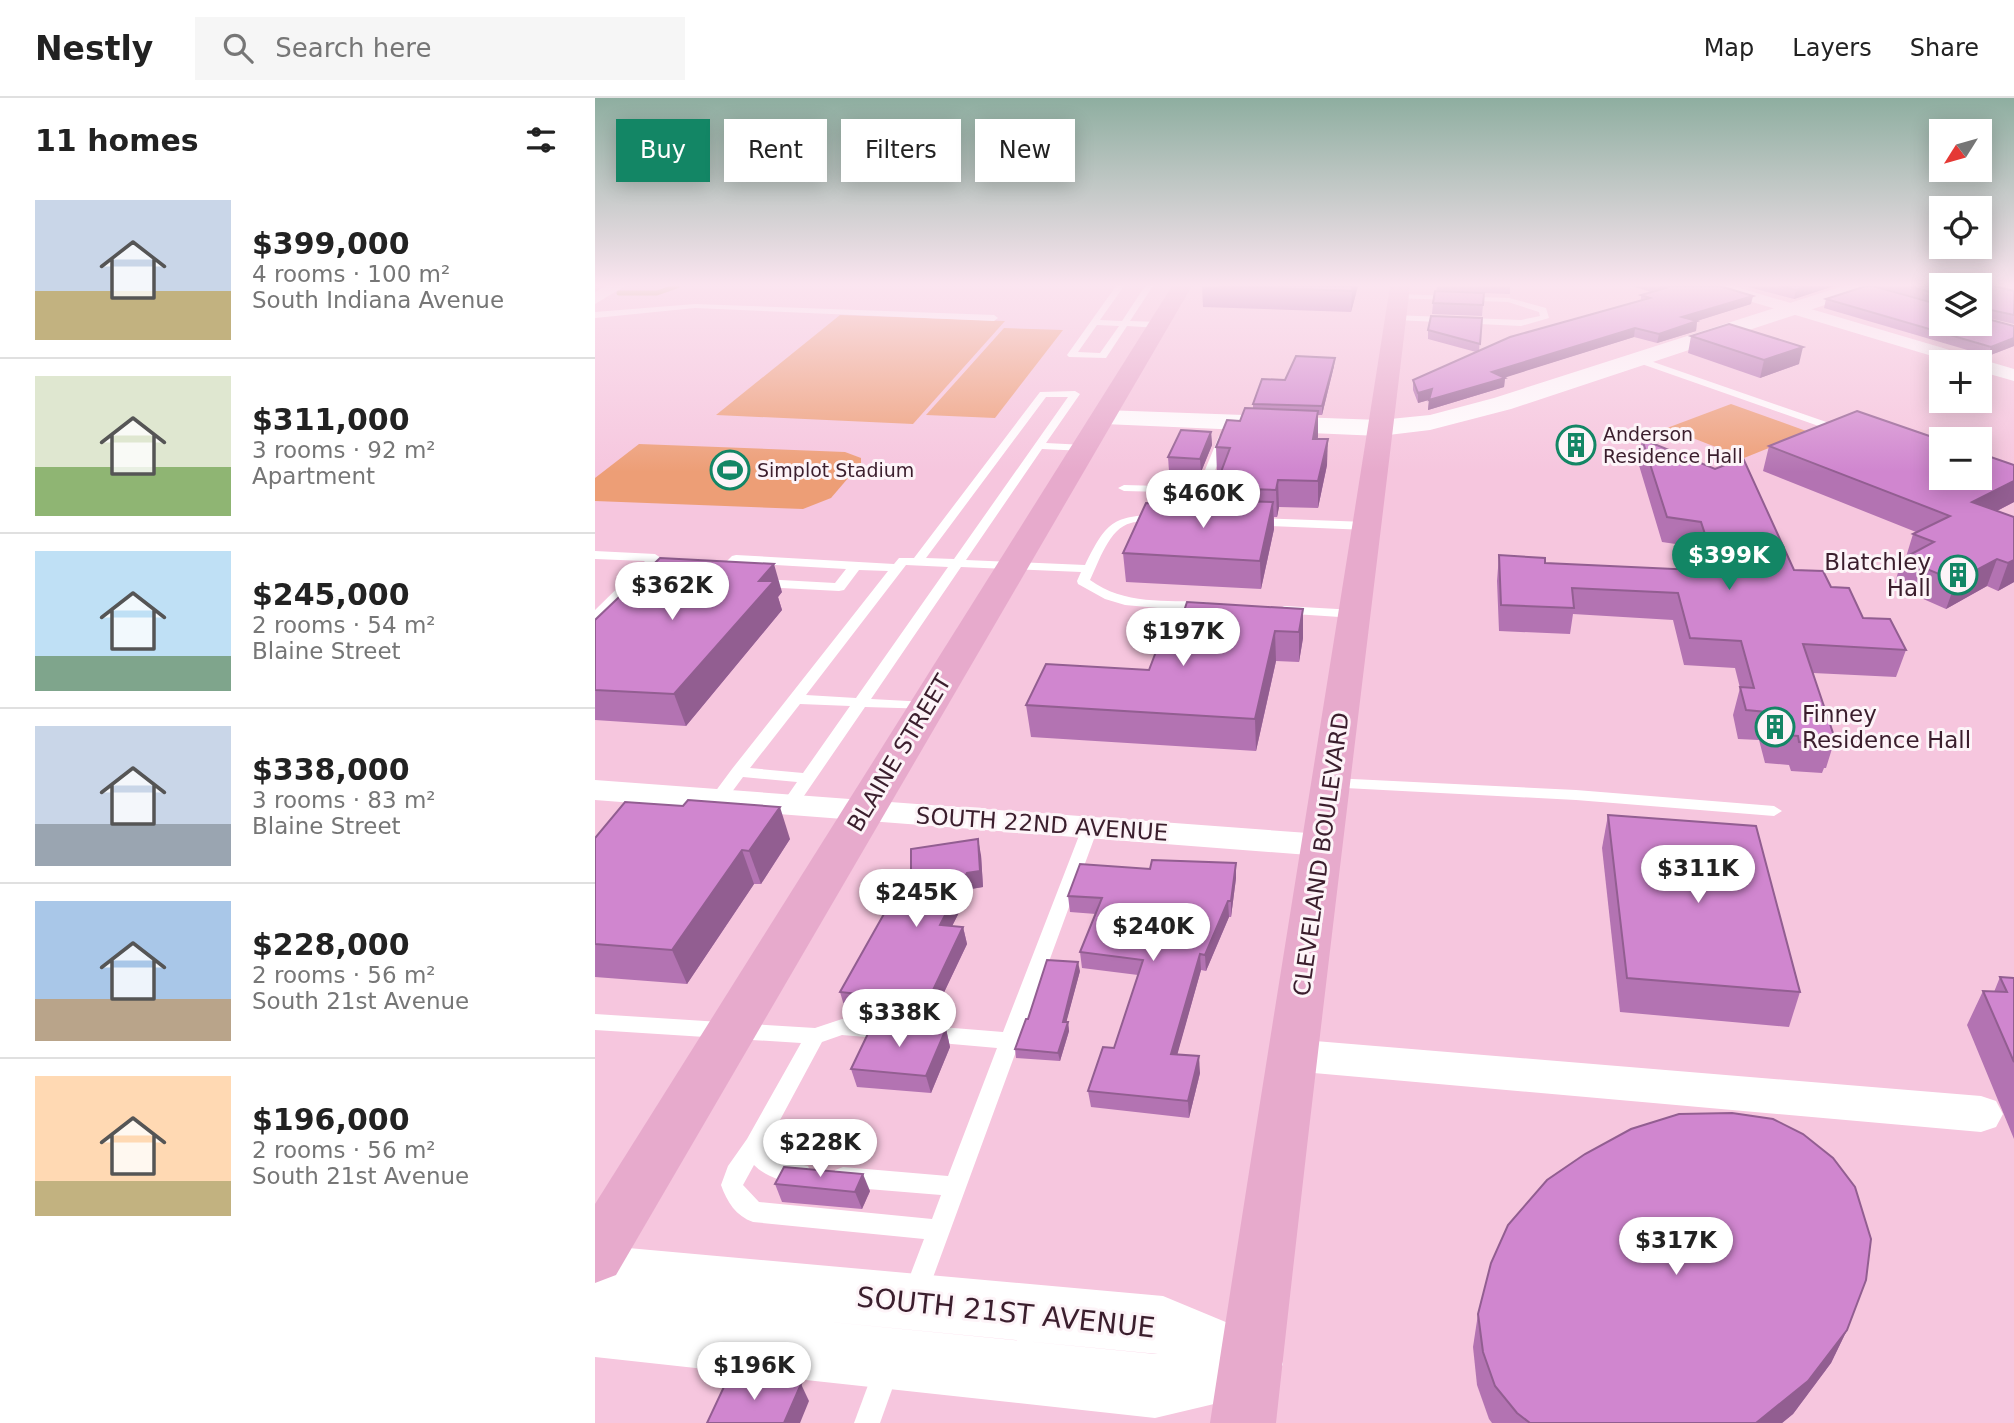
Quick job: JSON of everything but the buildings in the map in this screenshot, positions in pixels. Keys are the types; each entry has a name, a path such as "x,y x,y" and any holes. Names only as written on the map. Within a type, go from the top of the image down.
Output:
{"main road":[{"name":"BLAINE STREET","path":"595,1256 1094,433 1132,348"},
{"name":"CLEVELAND BOULEVARD","path":"1248,1393 1291,1055 1332,783 1380,428 1398,348"},
{"path":"1094,433 1229,422 1380,428 1439,423 1676,348"},
{"name":"SOUTH 21ST AVENUE","path":"595,1272 901,1330 1155,1386 1248,1393"},
{"name":"SOUTH 21ST AVENUE","path":"595,1328 901,1330"}],"street":[{"path":"1992,368 2010,371"},
{"name":"SOUTH 22ND AVENUE","path":"595,790 1322,845"},
{"path":"1291,1055 1981,1114"}],"lane":[{"path":"1077,348 1072,355 1103,356 1113,348"},
{"path":"1639,360 1835,428 1855,424"},
{"path":"789,805 1075,394 1043,394 917,562"},
{"path":"1124,488 1202,491 1229,422"},
{"path":"1039,446 1094,433"},
{"path":"1179,520 1138,519 1120,522 1110,532 1083,581 1095,593 1120,601 1218,606"},
{"path":"1234,522 1367,526"},
{"path":"595,555 655,558 595,617"},
{"path":"855,566 839,587 714,580 736,559 898,568"},
{"path":"717,800 903,561 1089,569"},
{"path":"1274,610 1355,614"},
{"path":"796,699 927,706"},
{"path":"739,772 808,778"},
{"path":"1332,783 1576,795 1774,811"},
{"path":"867,1423 1090,828"},
{"path":"595,1022 814,1036 842,1027 1010,1041"},
{"path":"814,1036 755,1146 736,1173 732,1185 742,1205 753,1212 939,1230"},
{"path":"755,1146 769,1167 782,1171 955,1186"}],"shaded area":[{"path":"799,348 981,348 913,424 716,415"},
{"name":"Simplot Stadium","path":"986,348 1049,348 995,418 926,415"},
{"path":"1731,404 1809,432 1744,458 1667,428"},
{"name":"Simplot Stadium","path":"639,444 845,452 861,458 861,463 831,498 803,509 595,501 595,478"}],"place":[{"name":"Anderson Residence Hall","path":"1576,445"},
{"name":"Simplot Stadium","path":"730,470"},
{"name":"Blatchley Hall","path":"1958,575"},
{"name":"Finney Residence Hall","path":"1775,727"}]}
